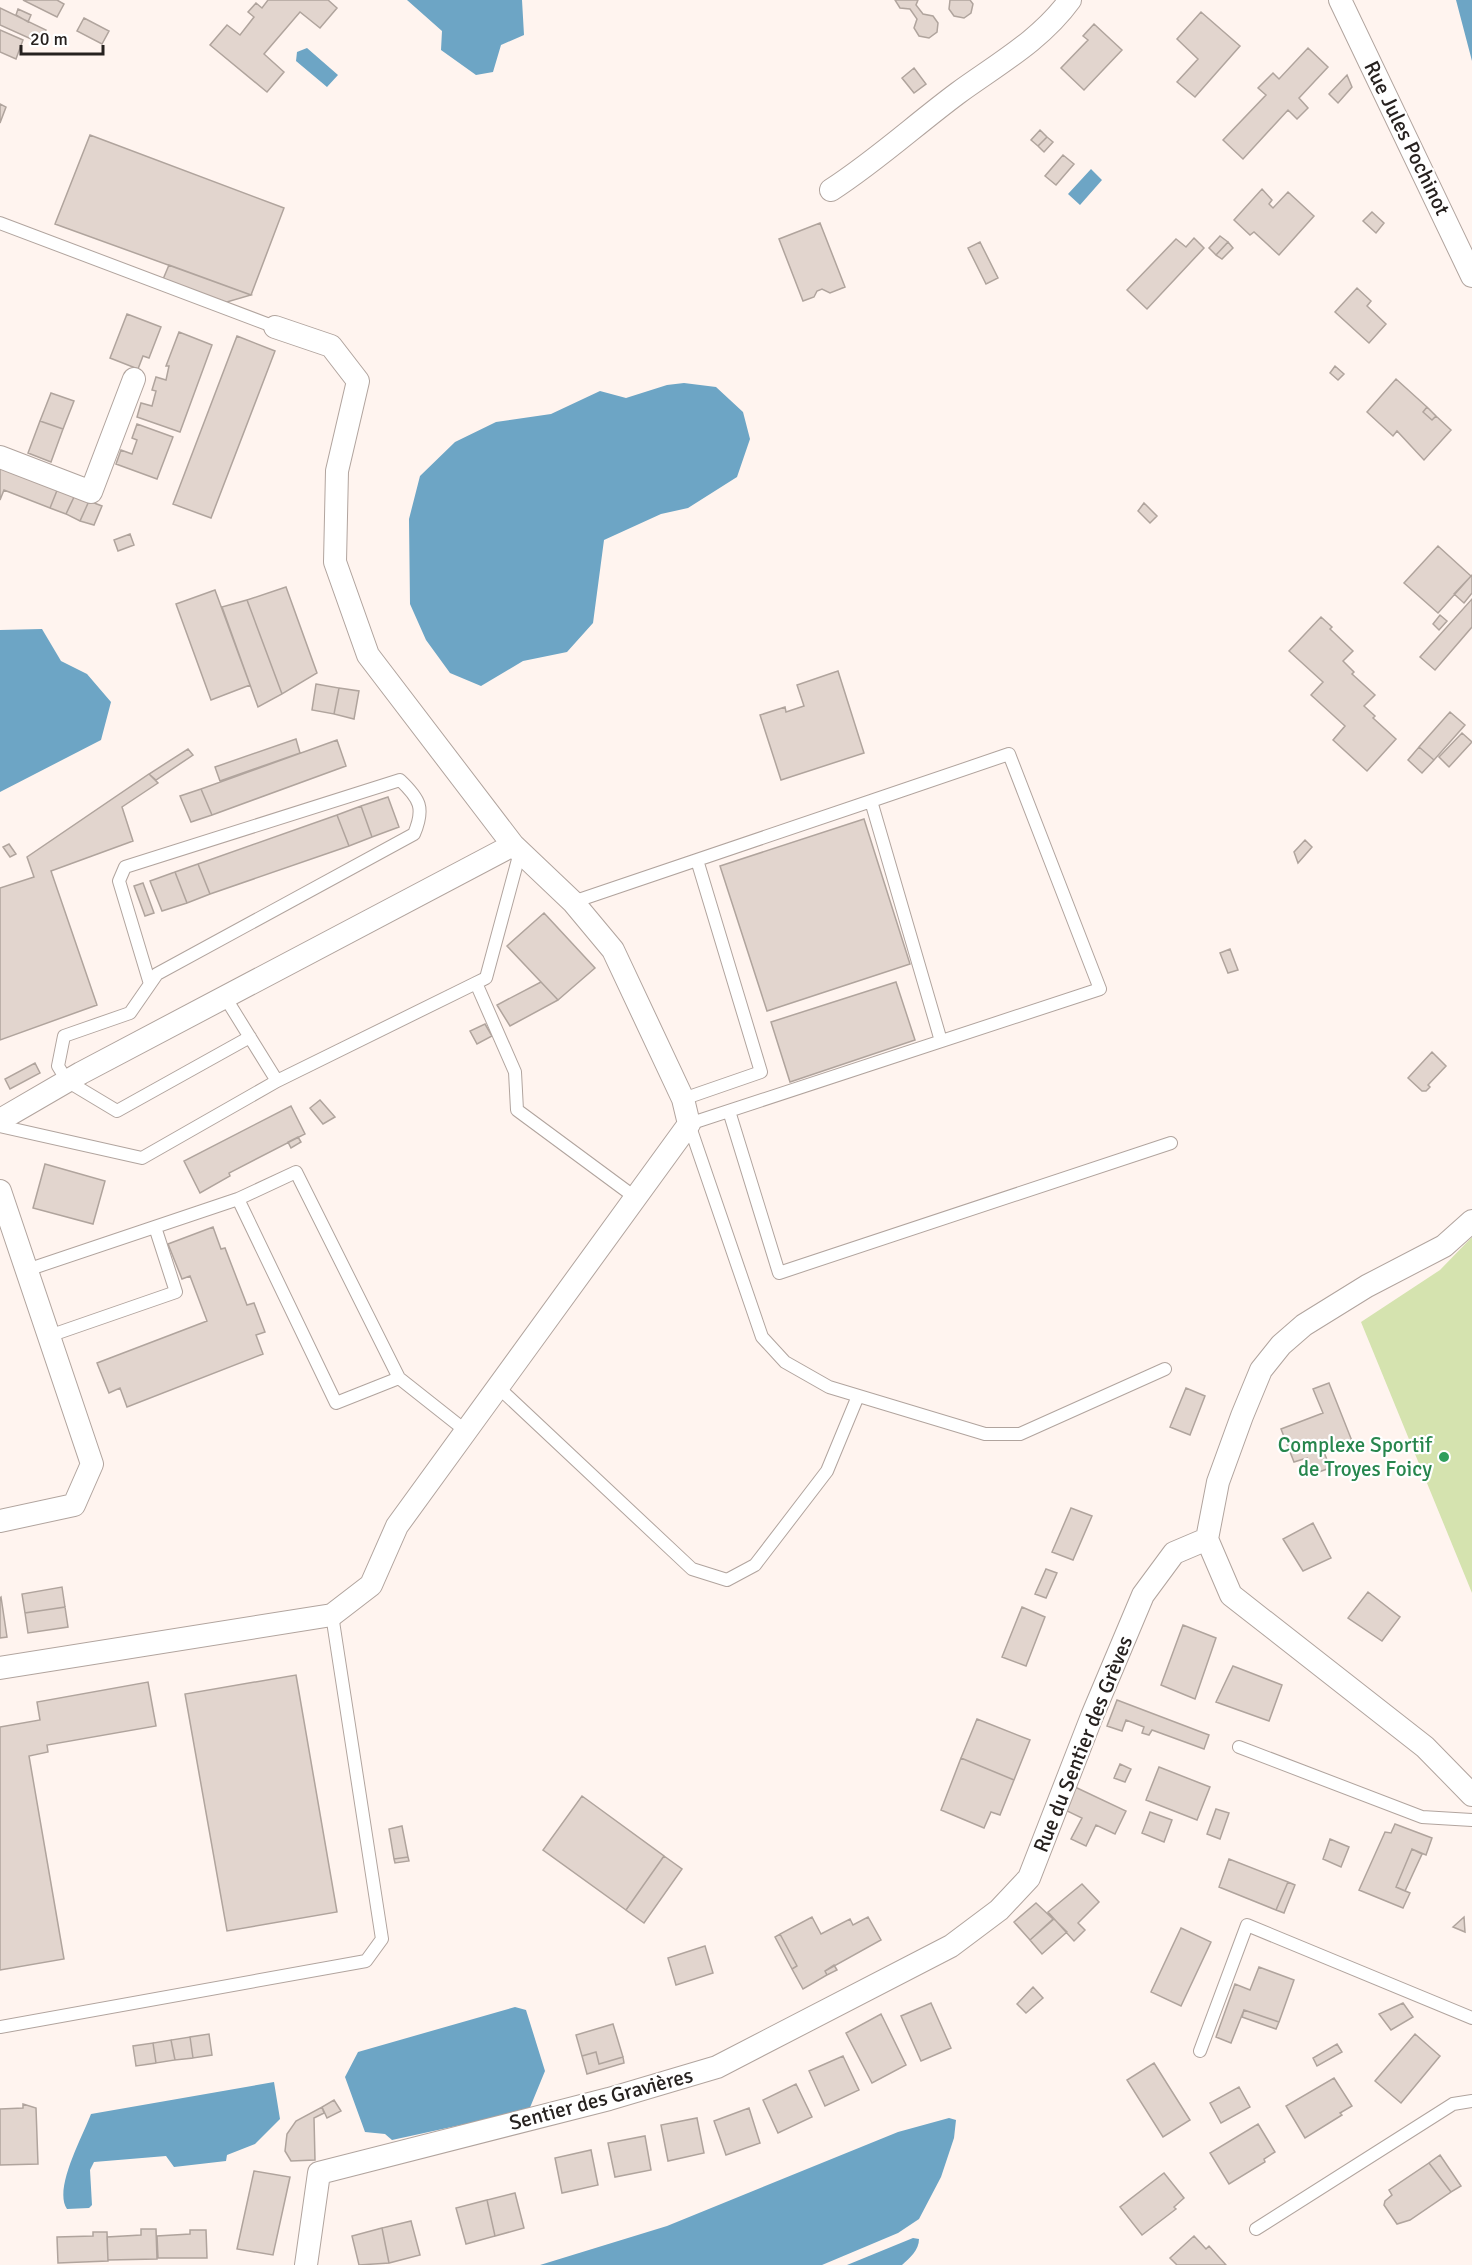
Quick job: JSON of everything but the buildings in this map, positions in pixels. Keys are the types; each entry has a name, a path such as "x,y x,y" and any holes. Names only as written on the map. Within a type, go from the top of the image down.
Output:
{"street":[{"path":"831,190 866,167 957,94 1033,41 1070,0"},
{"name":"Rue Jules Pochinot","path":"1340,0 1472,276"},
{"path":"0,1668 332,1615 371,1586 397,1526 689,1124 683,1099 613,950 573,902 517,849 368,656 335,562 337,471 357,381 331,346 275,327"},
{"path":"0,457 91,492 134,379"},
{"path":"0,1120 66,1081 225,997 517,849"},
{"path":"0,1191 92,1464 74,1505 0,1521"},
{"path":"1472,1221 1444,1246 1358,1292 1304,1325 1281,1345 1261,1370 1242,1416 1218,1482 1207,1539 1231,1595 1425,1747 1472,1795"},
{"name":"Rue du Sentier des Grèves","path":"951,1946 999,1910 1029,1878 1092,1716 1143,1595 1174,1553 1207,1539"},
{"name":"Sentier des Gravières","path":"306,2265 319,2173 609,2099 717,2067 951,1946"}],"lane":[{"path":"0,223 275,327"},
{"path":"573,902 1009,754 1100,989 689,1124 762,1337 785,1362 829,1387 985,1434 1020,1434 1165,1370"},
{"path":"150,984 119,880 125,867 400,780 417,796 421,818 414,834 156,974 150,984 130,1013 64,1036 58,1066 66,1081 117,1111 250,1037"},
{"path":"871,801 941,1041"},
{"path":"0,1126 142,1158 277,1082 486,978 517,849"},
{"path":"683,1099 761,1072 697,860"},
{"path":"476,983 515,1072 517,1110 636,1198"},
{"path":"225,997 277,1082"},
{"path":"729,1111 779,1273 1171,1143"},
{"path":"27,1270 238,1199 296,1172 399,1378 466,1431"},
{"path":"238,1199 336,1403 399,1378"},
{"path":"49,1336 176,1292 155,1227"},
{"path":"498,1387 692,1569 727,1580 755,1565 827,1471 858,1396"},
{"path":"0,2027 366,1961 382,1940 332,1615"},
{"path":"1239,1747 1422,1817 1472,1820"},
{"path":"1200,2051 1247,1925 1472,2018"},
{"path":"1256,2229 1453,2104 1472,2101"}],"green space":[{"name":"Complexe Sportif de Troyes Foicy","path":"1472,1237 1472,1593 1361,1322 1440,1270"}],"water":[{"path":"407,0 522,0 524,35 501,45 493,72 476,75 441,50 442,31"},
{"path":"1456,0 1472,0 1472,61"},
{"path":"307,48 338,75 327,87 296,61 297,52"},
{"path":"1091,169 1102,180 1080,205 1068,194"},
{"path":"684,383 716,387 743,412 750,439 737,477 688,508 661,514 604,540 593,623 567,652 523,661 481,686 450,673 426,640 410,604 409,519 420,476 455,442 496,422 551,414 600,391 626,398 667,385"},
{"path":"42,629 61,661 87,674 111,702 101,740 0,792 0,630"},
{"path":"515,2007 526,2010 545,2071 529,2110 392,2140 385,2134 365,2132 345,2077 358,2052"},
{"path":"274,2082 280,2119 255,2144 227,2155 226,2161 174,2167 166,2156 94,2162 90,2170 92,2205 89,2208 67,2209 64,2200 66,2176 91,2114"},
{"path":"949,2118 956,2120 954,2138 941,2177 919,2219 898,2233 822,2265 540,2265 667,2226 898,2132"},
{"path":"913,2238 919,2239 916,2250 902,2265 847,2265"}],"place":[{"name":"Complexe Sportif de Troyes Foicy","path":"1444,1457"}]}
